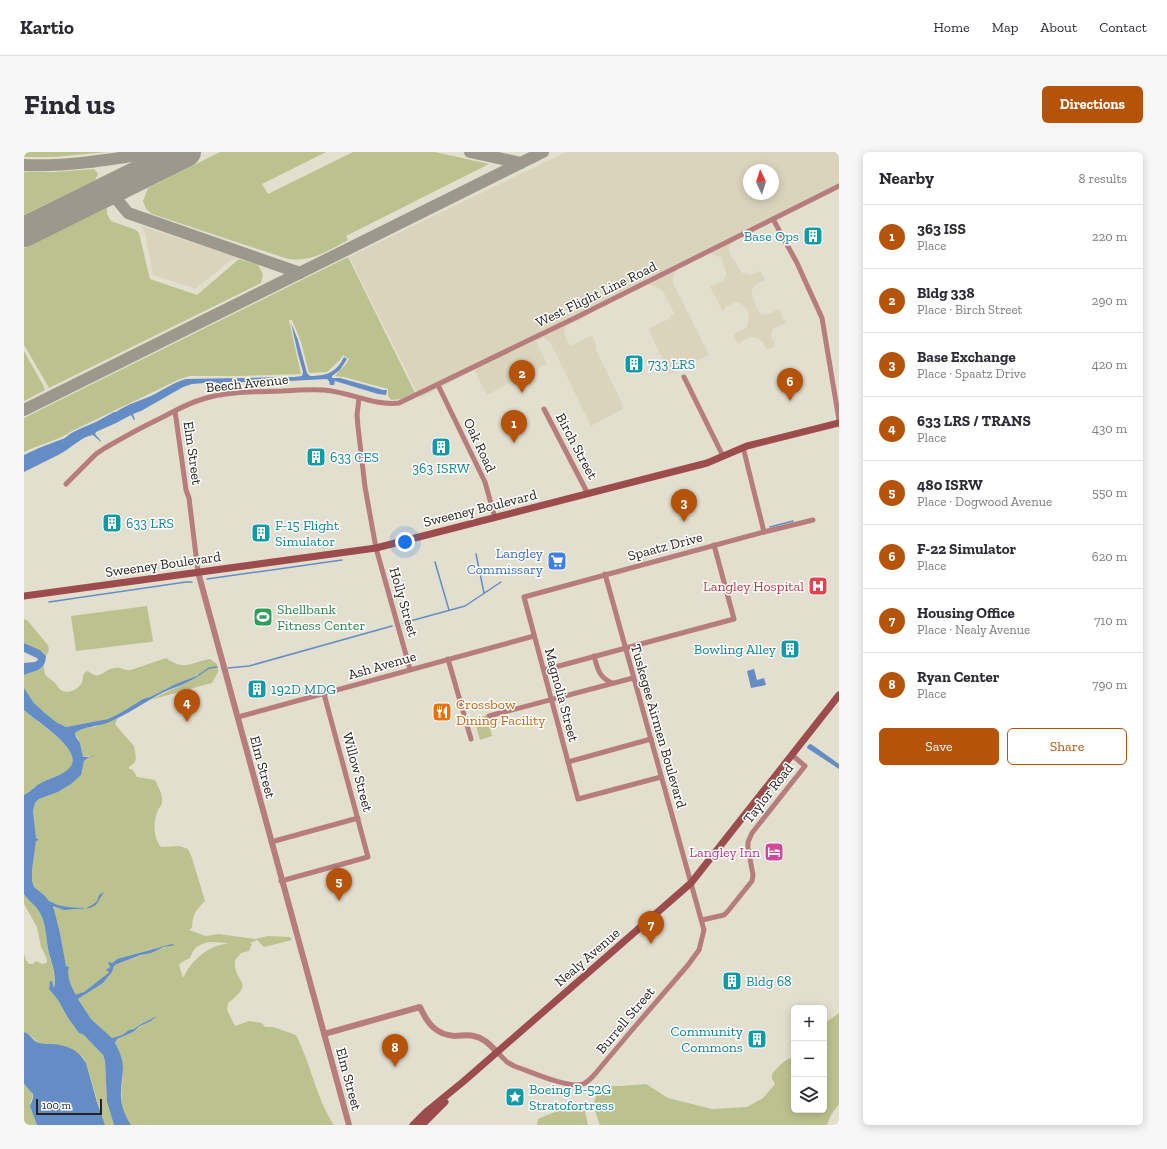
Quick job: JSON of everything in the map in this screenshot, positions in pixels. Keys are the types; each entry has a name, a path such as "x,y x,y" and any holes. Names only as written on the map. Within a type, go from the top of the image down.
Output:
{"main road":[{"name":"Sweeney Boulevard","path":"24,596 376,548 707,463 743,447 839,422"},
{"name":"Nealy Avenue","path":"464,1081 691,883 839,695"},
{"path":"413,1125 426,1112 464,1081"},
{"path":"422,1125 464,1081"}],"street":[{"name":"West Flight Line Road","path":"359,398 389,404 399,403 577,317 839,186"},
{"path":"773,219 797,263 822,318 839,422"},
{"path":"684,377 723,456"},
{"name":"Oak Road","path":"438,385 484,482 495,518"},
{"name":"Beech Avenue","path":"66,484 96,454 105,448 175,411 204,399 253,392 323,390 359,398"},
{"name":"Holly Street","path":"359,398 357,415 358,427 365,487 376,548 410,669"},
{"name":"Birch Street","path":"544,409 588,494"},
{"name":"Elm Street","path":"175,411 186,490 189,498 198,572 349,1125"},
{"path":"743,447 764,532"},
{"name":"Spaatz Drive","path":"524,597 605,574 813,520"},
{"path":"544,670 734,619 714,545"},
{"name":"Tuskegee Airmen Boulevard","path":"605,574 691,883"},
{"name":"Magnolia Street","path":"524,597 578,799 661,777"},
{"name":"Ash Avenue","path":"238,717 534,636"},
{"path":"594,656 601,676 605,680 612,683"},
{"path":"448,659 471,739"},
{"path":"489,716 634,678"},
{"name":"Willow Street","path":"282,881 368,857 324,694"},
{"path":"568,762 651,739"},
{"name":"Taylor Road","path":"702,920 724,915 752,881 753,875 748,842 752,833 805,766 792,755"},
{"path":"271,842 358,818"},
{"name":"Burrell Street","path":"497,1052 510,1064 564,1083 578,1085 584,1084 589,1080 688,965 699,950 704,930 691,883"},
{"path":"324,1034 420,1007 425,1018 439,1032 447,1035 475,1036 485,1040 497,1052"}],"shaded area":[{"path":"566,152 839,152 839,189 733,242 729,248 729,252 742,273 751,275 760,271 765,280 755,285 752,290 752,296 761,314 766,315 779,309 786,323 773,329 771,335 775,346 767,350 763,342 755,337 750,337 738,344 733,334 746,328 749,317 748,312 744,306 737,302 725,307 723,312 710,287 724,280 726,272 721,258 710,253 677,269 673,277 674,285 709,355 670,374 648,329 671,318 670,316 674,313 663,291 651,285 647,285 566,326 564,334 570,346 592,335 597,347 595,348 621,401 623,409 591,426 550,342 543,338 536,341 547,364 487,395 474,370 420,398 349,257"},
{"path":"139,225 239,258 228,262 196,289 153,275 145,233"}],"green space":[{"path":"24,152 106,152 54,157 24,157"},
{"path":"220,152 326,152 262,184 268,194 353,152 435,152 489,164 346,236 348,240 325,252 310,258 294,259 285,258 152,214 146,209 143,201 148,188"},
{"path":"94,169 98,174 95,180 24,215 24,172 54,172"},
{"path":"107,208 107,214 111,221 136,230 139,233 150,279 197,295 239,259 258,265 263,274 261,283 49,388 24,345 24,248"},
{"path":"348,257 415,393 401,399 391,400 388,396 388,389 335,376 349,359 343,355 340,360 327,372 309,373 301,342 292,320 289,320 301,374 190,376 180,379 60,437 24,452 24,418"},
{"path":"24,351 45,390 24,401"},
{"path":"147,606 153,641 76,651 71,616"},
{"path":"24,619 28,621 49,647 46,656 40,650 24,643"},
{"path":"166,658 184,665 210,659 217,664 218,672 212,683 150,700 192,680 199,674 143,699 108,719 66,727 56,722 34,703 24,688 24,675 41,669 44,666 47,676 60,689 70,692 81,685 84,673 88,671 92,674 99,675 115,668 131,670"},
{"path":"24,710 65,744 71,752 73,760 71,767 68,770 39,784 26,795 24,795"},
{"path":"487,715 492,736 480,740 474,719"},
{"path":"118,718 115,724 134,746 136,758 135,762 128,768 133,770 137,777 155,780 161,794 162,803 156,815 155,824 155,834 158,843 161,847 179,846 188,849 192,858 205,901 195,913 192,928 189,930 206,936 219,934 255,939 268,936 290,937 292,940 264,947 257,940 250,943 252,944 249,951 241,953 235,960 235,968 242,982 242,986 237,996 228,1003 227,1010 235,1026 249,1021 262,1023 265,1027 273,1027 296,1035 323,1104 334,1125 131,1125 123,1110 121,1096 123,1064 115,1043 117,1039 133,1032 155,1017 122,1035 112,1038 91,1019 78,999 103,983 112,972 114,966 117,964 174,944 115,960 112,963 108,962 110,967 107,970 109,972 84,992 77,994 76,996 68,973 53,906 65,909 84,908 58,905 49,901 34,887 32,881 32,870 36,840 33,811 35,803 39,799 58,792 71,784 81,773 84,761 92,756 83,757 80,743 75,733 83,728 95,727","holes":["99,895 96,905 88,907 97,901","209,942 229,943 214,947 200,956 188,969 183,978 179,965 190,958 193,951 197,947"]},
{"path":"24,894 38,910 44,922 54,978 54,988 52,981 50,981 49,989 58,1000 68,1018 79,1033 84,1035 103,1055 105,1061 107,1102 114,1125 105,1125 104,1123 83,1057 39,1043 24,1032 24,954 29,964 33,964 36,961 42,964 46,963 47,961 41,947 37,927 24,904"},
{"path":"839,1013 839,1104 831,1115 827,1125 600,1125 594,1103 598,1093 607,1084 610,1086 621,1086 646,1084 668,1098 712,1109 747,1107 763,1098 775,1084 772,1079 772,1074 784,1061 791,1058 791,1113 827,1113 827,1022"},
{"path":"24,1084 33,1094 30,1103 37,1125 24,1125"},
{"path":"580,1103 584,1107 588,1125 537,1125 538,1119"}],"water":[{"path":"291,323 298,340 307,373 310,376 326,374 334,370 338,367 344,357 347,359 340,370 332,376 332,378 340,378 387,390 386,395 335,381 334,385 330,385 327,379 289,381 274,380 256,383 224,382 221,383 221,385 216,382 192,384 183,387 133,414 135,420 131,415 96,432 95,434 101,442 93,435 89,436 80,440 62,453 24,472 24,455 65,438 68,435 114,412 182,380 302,376 303,372"},
{"path":"24,643 40,650 46,656 42,668 24,675 24,663 35,662 38,660 37,658 24,652"},
{"path":"754,669 757,680 764,678 766,685 751,688 747,671"},
{"path":"201,674 162,693 114,720 82,729 75,733 80,743 83,757 96,755 84,761 81,775 71,784 58,792 39,799 35,803 33,811 36,838 39,840 36,841 32,870 32,881 34,887 49,901 68,907 86,908 97,901 99,895 104,892 96,905 90,908 64,910 53,906 66,966 69,967 69,978 76,995 84,992 109,972 106,970 110,967 108,962 112,963 117,959 172,944 175,945 164,947 151,953 117,964 114,966 112,972 103,983 78,999 91,1019 112,1038 122,1035 157,1016 133,1032 117,1039 115,1043 123,1064 121,1086 122,1105 131,1125 114,1125 107,1102 105,1061 103,1055 84,1035 79,1033 68,1018 58,1000 49,989 50,981 52,981 54,988 55,978 48,949 44,922 38,910 24,894 24,795 40,783 66,771 71,766 73,759 70,751 56,735 24,710 24,688 34,703 56,722 66,727 108,719 143,699"},
{"path":"811,744 839,764 839,769 807,748 808,745"},
{"path":"24,1032 39,1043 67,1047 75,1051 83,1058 86,1063 105,1125 37,1125 30,1106 33,1094 24,1084"}],"waterway":[{"path":"770,527 793,521"},
{"path":"476,554 484,593"},
{"path":"207,579 342,560"},
{"path":"435,562 449,610"},
{"path":"49,602 192,582"},
{"path":"403,623 465,606 501,582"},
{"path":"228,668 249,666 392,626"},
{"path":"199,675 209,668 217,667"}],"taxiway":[{"path":"24,165 74,164 158,152"},
{"path":"470,152 521,163"},
{"path":"24,410 543,152"},
{"path":"109,190 128,213 300,273"}],"runway":[{"path":"24,232 186,152"}],"place":[{"name":"Base Ops","path":"813,236"},
{"name":"733 LRS","path":"634,364"},
{"name":"Bldg 338","path":"522,393"},
{"name":"F-22 Simulator","path":"790,401"},
{"name":"363 ISS","path":"514,443"},
{"name":"363 ISRW","path":"441,447"},
{"name":"633 CES","path":"316,457"},
{"name":"Base Exchange","path":"684,522"},
{"name":"633 LRS","path":"112,523"},
{"name":"F-15 Flight Simulator","path":"261,533"},
{"name":"Langley Commissary","path":"557,561"},
{"name":"Langley Hospital","path":"818,586"},
{"name":"Shellbank Fitness Center","path":"263,617"},
{"name":"Bowling Alley","path":"790,649"},
{"name":"192D MDG","path":"257,689"},
{"name":"Crossbow Dining Facility","path":"442,712"},
{"name":"633 LRS / TRANS","path":"187,722"},
{"name":"Langley Inn","path":"774,852"},
{"name":"480 ISRW","path":"339,901"},
{"name":"Housing Office","path":"651,944"},
{"name":"Bldg 68","path":"732,981"},
{"name":"Community Commons","path":"757,1039"},
{"name":"Ryan Center","path":"395,1067"},
{"name":"Boeing B-52G Stratofortress","path":"515,1097"}]}
